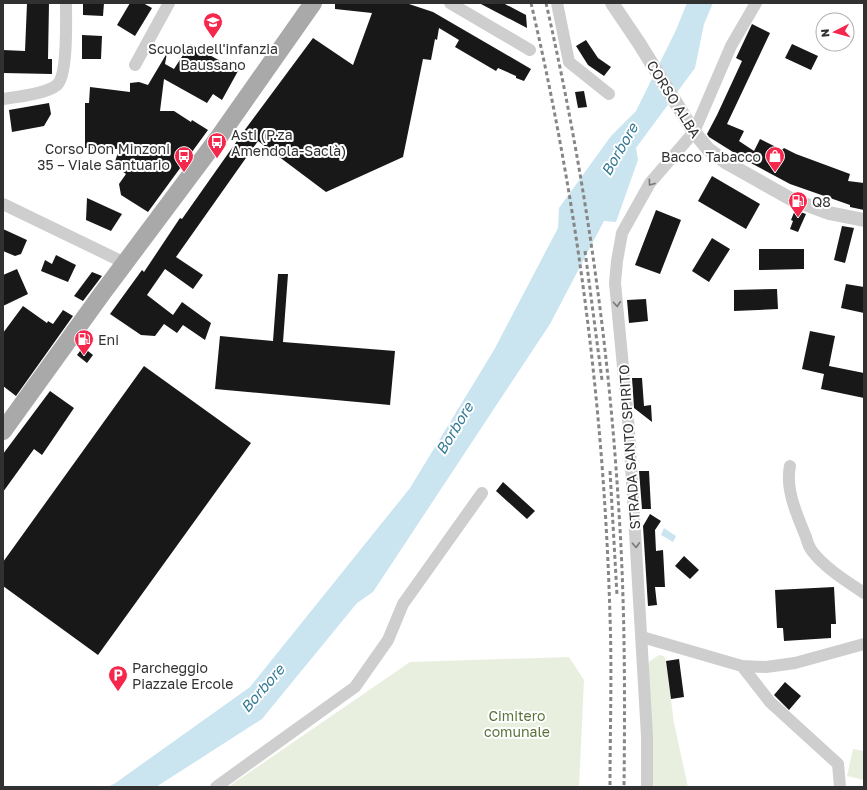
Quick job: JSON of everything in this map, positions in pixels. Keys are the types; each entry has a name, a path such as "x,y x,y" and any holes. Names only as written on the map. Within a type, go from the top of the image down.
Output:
{"main road":[{"path":"3,431 219,137 310,5"}],"street":[{"path":"3,99 45,91 57,85 61,78 64,66 66,3"},
{"path":"135,65 169,3"},
{"path":"450,3 530,50"},
{"path":"556,3 569,62 609,94"},
{"name":"CORSO ALBA","path":"612,3 639,43 694,132 712,153 773,190 829,213 864,220"},
{"name":"STRADA SANTO SPIRITO","path":"647,787 647,736 630,430 615,283 616,261 622,233 650,183 694,132 731,46 756,3"},
{"path":"3,204 125,263"},
{"path":"790,466 788,475 792,498 811,550 835,574 864,593"},
{"path":"216,787 355,687 388,640 403,604 482,494"},
{"path":"642,637 742,666 766,667 794,663 864,644"},
{"path":"742,666 770,702 838,764 840,787"}],"green space":[{"path":"659,655 664,656 666,661 674,723 688,787 651,787 647,667 650,661"},
{"name":"Cimitero comunale","path":"569,657 584,680 579,787 228,787 410,662"},
{"path":"853,749 864,751 864,780 847,776"}],"water":[{"name":"Borbore","path":"687,3 713,3 704,24 695,68 636,148 638,160 616,222 604,221 550,324 373,592 357,603 262,719 156,787 107,787 114,784 250,687 410,488 494,350 558,228 559,208 611,136 636,111 676,30"},
{"path":"664,528 676,536 673,542 661,535"}],"building":[{"path":"27,3 49,3 48,59 52,59 52,74 3,73 3,50 25,51"},
{"path":"83,3 104,3 103,16 83,15"},
{"path":"130,3 143,3 152,8 135,36 117,25"},
{"path":"335,3 406,3 433,12 531,69 524,81 498,68 496,71 455,47 459,40 439,28 437,40 435,39 431,60 423,59 403,157 326,192 258,141 176,257 203,275 193,289 165,269 147,295 173,315 182,302 211,323 205,340 183,325 177,333 164,324 155,336 141,335 110,314 142,270 144,272 180,218 182,219 244,131 313,38 353,65 372,13 335,9"},
{"path":"479,3 503,3 526,15 527,28"},
{"path":"752,24 770,33 727,124 744,131 739,141 754,151 760,139 782,150 784,148 850,174 848,181 864,183 864,210 850,207 850,205 790,184 749,162 709,137 707,134 742,61 736,58"},
{"path":"82,35 102,36 101,59 82,59"},
{"path":"586,40 598,58 611,67 604,76 588,65 576,46"},
{"path":"190,44 238,71 222,100 213,94 207,103 164,79 160,111 174,111 191,122 192,120 208,130 148,212 121,195 119,184 126,174 114,165 119,149 85,148 85,103 89,103 90,87 130,92 130,83 139,82 148,85 167,53 165,64 174,69"},
{"path":"792,44 818,56 811,70 785,58"},
{"path":"584,91 587,107 578,108 575,92"},
{"path":"49,103 51,114 44,126 12,132 9,110"},
{"path":"712,176 760,204 746,229 698,201"},
{"path":"87,198 122,214 111,231 86,220"},
{"path":"656,210 681,220 660,274 635,265"},
{"path":"795,210 806,214 798,232 790,229 793,221 791,220"},
{"path":"842,226 854,228 845,263 834,260"},
{"path":"3,229 27,240 21,254 15,256 3,251"},
{"path":"712,238 730,249 709,282 692,271"},
{"path":"759,249 804,249 804,269 759,270"},
{"path":"56,255 76,265 68,282 41,271 45,260 52,264"},
{"path":"17,269 28,294 3,306 3,275"},
{"path":"92,272 102,276 83,301 74,296"},
{"path":"278,274 288,274 283,342 395,351 390,405 215,389 220,336 273,341"},
{"path":"846,284 864,287 864,313 841,308"},
{"path":"777,289 778,309 734,311 734,290"},
{"path":"646,299 648,321 629,323 627,300"},
{"path":"23,306 47,323 48,321 53,324 63,310 73,316 16,396 3,386 3,333"},
{"path":"810,331 835,336 829,366 864,373 864,398 821,389 824,374 802,369"},
{"path":"83,347 93,355 87,363 77,355"},
{"path":"144,366 251,443 98,655 3,586 3,562"},
{"path":"632,378 642,378 644,406 651,405 652,422 634,408"},
{"path":"50,391 74,408 42,455 34,449 3,492 3,454"},
{"path":"639,471 649,471 651,509 642,509"},
{"path":"503,482 535,511 527,519 496,491"},
{"path":"650,514 661,521 655,530 656,551 663,550 665,587 655,587 657,605 648,606 643,526"},
{"path":"684,556 699,570 690,579 675,566"},
{"path":"834,587 836,624 831,624 831,638 784,641 783,628 777,628 775,590"},
{"path":"679,659 684,697 671,699 666,661"},
{"path":"785,682 801,696 789,710 774,695"}],"railway":[{"path":"531,3 548,79 575,231 595,385 602,462 610,616 610,787"},
{"path":"546,3 560,66 583,193 602,321 609,385 615,449 622,581 624,787"},
{"path":"585,251 602,380"},
{"path":"610,471 617,595"}],"place":[{"name":"Scuola dell'infanzia Baussano","path":"213,39"},
{"name":"Asti (P.za Amendola-Saclà)","path":"217,159"},
{"name":"Corso Don Minzoni 35 – Viale Santuario","path":"184,173"},
{"name":"Bacco Tabacco","path":"775,173"},
{"name":"Q8","path":"798,218"},
{"name":"Eni","path":"84,356"},
{"name":"Parcheggio Piazzale Ercole","path":"118,692"}]}
